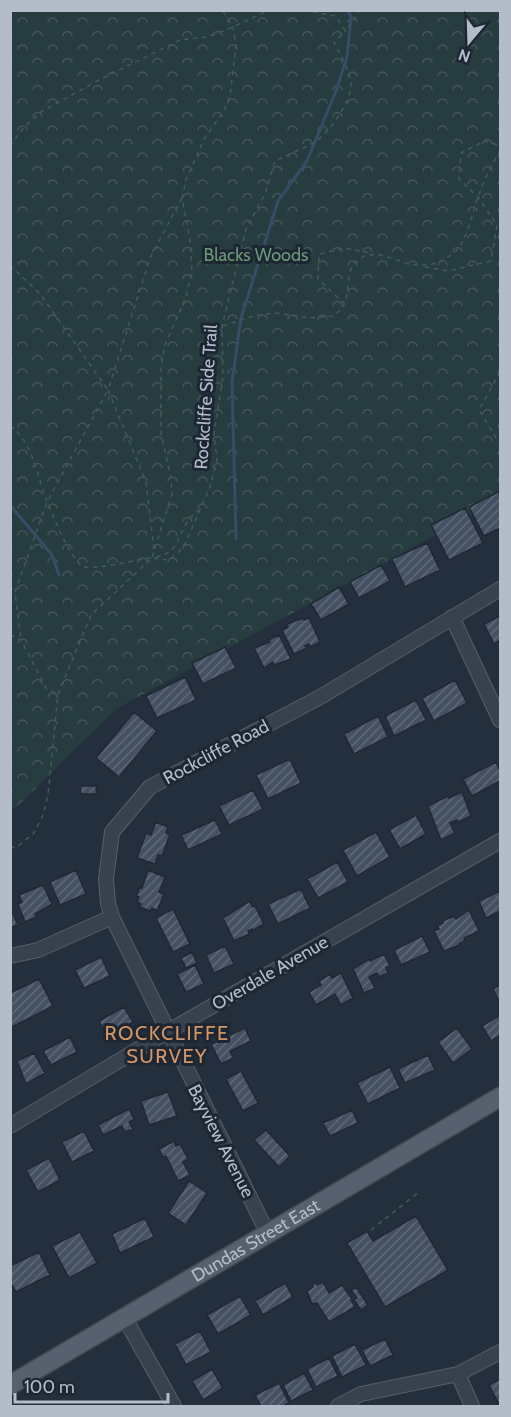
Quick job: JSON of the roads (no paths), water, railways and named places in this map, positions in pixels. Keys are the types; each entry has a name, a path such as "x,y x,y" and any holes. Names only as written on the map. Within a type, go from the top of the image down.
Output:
{"main road":[{"name":"Dundas Street East","path":"10,1385 501,1097"}],"street":[{"name":"Rockcliffe Road","path":"112,917 106,879 112,832 150,787 322,696 501,589"},
{"path":"452,617 501,720"},
{"name":"Overdale Avenue","path":"10,1126 167,1032 501,841"},
{"path":"10,956 38,950 112,917"},
{"name":"Bayview Avenue","path":"112,917 268,1234"},
{"path":"124,1317 174,1407"},
{"path":"338,1407 361,1394 458,1374 501,1352"},
{"path":"458,1374 472,1407"}],"waterway":[{"path":"236,539 232,382 241,318 278,201 307,161 336,91 347,57 351,17 348,10"},
{"path":"10,505 52,555 59,575"}],"district":[{"name":"ROCKCLIFFE SURVEY","path":"167,1044"}],"park label":[{"name":"Blacks Woods","path":"256,255"}]}
